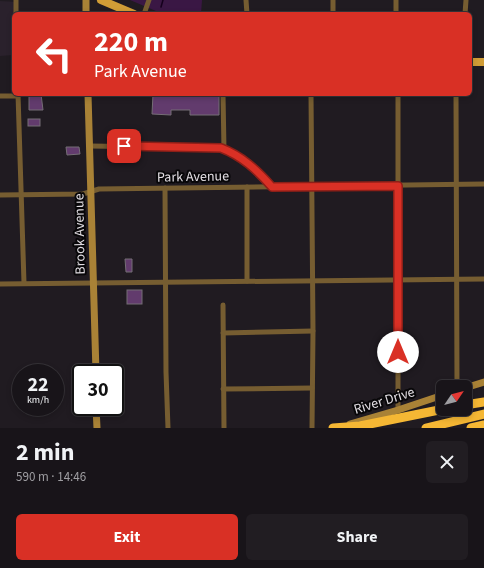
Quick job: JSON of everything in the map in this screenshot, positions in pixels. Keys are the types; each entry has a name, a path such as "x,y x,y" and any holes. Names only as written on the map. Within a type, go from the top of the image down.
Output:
{"highway":[{"path":"472,404 484,402"},
{"path":"333,428 360,426 436,411"},
{"path":"426,428 484,414"},
{"path":"471,428 484,425"}],"main road":[{"path":"86,0 86,12"},
{"path":"101,0 129,12"},
{"path":"472,62 484,62"},
{"name":"Brook Avenue","path":"88,96 96,364"},
{"path":"472,386 484,382"},
{"name":"River Drive","path":"333,428 398,410 436,397"},
{"path":"96,416 97,428"}],"street":[{"path":"16,0 16,12"},
{"path":"145,12 148,0"},
{"path":"246,0 247,12"},
{"path":"333,0 333,12"},
{"path":"396,0 396,12"},
{"path":"465,12 466,0"},
{"path":"0,96 12,95"},
{"path":"18,96 24,283"},
{"path":"222,96 224,150"},
{"path":"311,96 313,331 312,428"},
{"path":"398,96 398,410"},
{"path":"456,96 457,380"},
{"path":"90,146 216,148 224,150 249,164 272,187"},
{"name":"Park Avenue","path":"0,195 82,194 99,189 484,184"},
{"path":"247,187 247,281"},
{"path":"165,188 168,428"},
{"path":"0,284 484,279"},
{"path":"223,305 224,428"},
{"path":"223,332 313,331"},
{"path":"223,389 312,388"}],"shaded area":[{"path":"130,0 202,0 201,12 158,12"},
{"path":"0,1 17,2 14,12 12,12 12,55 0,56"}],"building":[{"path":"29,96 41,96 43,110 29,110"},
{"path":"153,96 219,96 219,115 190,115 190,110 171,110 171,115 152,114"},
{"path":"28,119 40,119 40,126 28,126"},
{"path":"66,147 79,147 80,154 67,155"},
{"path":"125,259 132,259 132,272 126,272"},
{"path":"127,290 142,290 142,304 127,304"}],"waterway":[{"path":"161,7 163,0"}],"route":[{"path":"124,146 221,148 231,152 249,164 272,187 398,186 398,352"}]}
